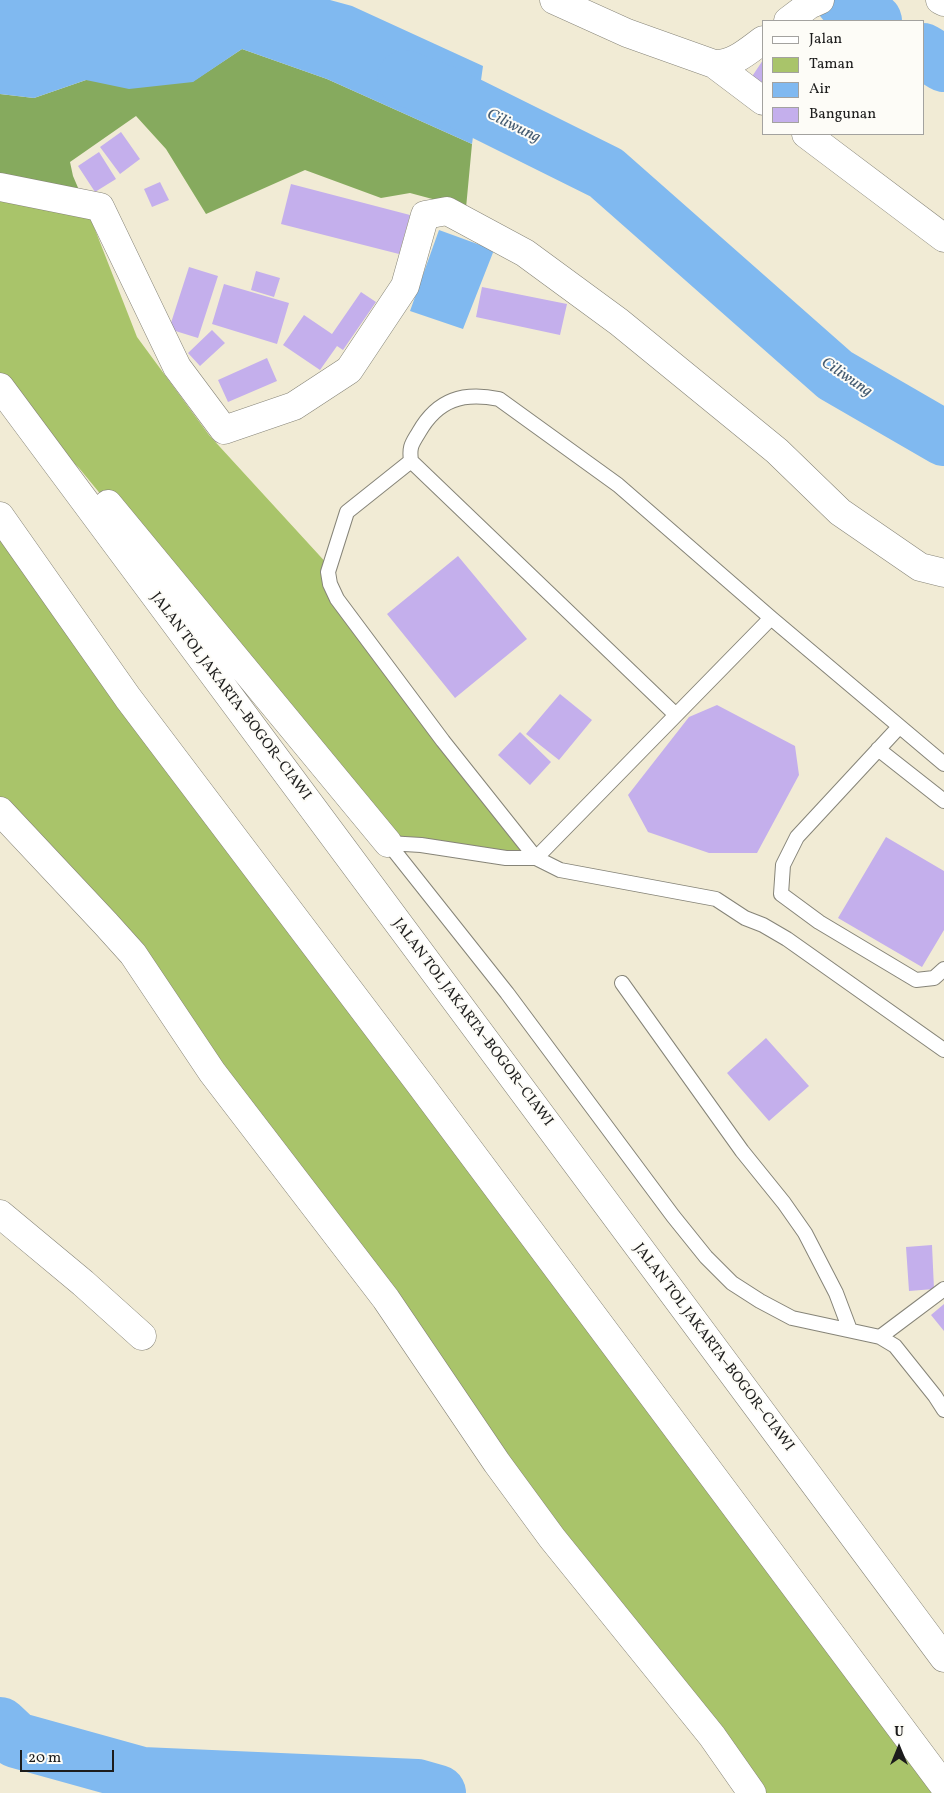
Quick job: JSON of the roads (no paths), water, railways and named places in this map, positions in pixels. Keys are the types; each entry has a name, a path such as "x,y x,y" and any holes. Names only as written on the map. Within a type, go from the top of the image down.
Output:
{"main road":[{"path":"554,0 627,33 714,64 762,100"},
{"path":"940,0 944,2"},
{"path":"714,64 722,64 734,60 762,41"},
{"path":"807,135 944,238"},
{"path":"0,187 100,207 177,367 224,430 294,406 349,370 405,286 425,215 447,210 525,253 619,322 777,451 840,512 920,567 944,573"},
{"name":"JALAN TOL JAKARTA–BOGOR–CIAWI","path":"0,387 944,1658"},
{"path":"31,429 51,442 79,468 388,843"},
{"path":"0,516 128,698 420,1084 944,1786"},
{"path":"0,811 132,954 212,1072 392,1307 497,1462 558,1544 707,1730 752,1793"},
{"path":"0,1214 83,1283 142,1336"}],"lane":[{"path":"676,715 411,461 409,450 427,417 444,404 461,397 483,396 499,399 618,486 770,618 944,764"},
{"path":"411,461 347,512 328,572 330,584 337,599 444,741 536,858 560,870 716,899 745,918 763,925 787,939 942,1045"},
{"path":"388,843 421,845 506,858 536,858 770,618"},
{"path":"899,727 797,836 782,865 781,894 819,922 916,980 934,978 944,969"},
{"path":"878,749 944,801"},
{"path":"388,843 507,992 610,1133 706,1257 732,1283 792,1318 880,1337 895,1346 939,1392 944,1410"},
{"path":"622,983 742,1151 784,1203 805,1233 836,1293 850,1330"},
{"path":"880,1337 944,1289"}],"water":[{"path":"0,0 330,0 352,6 483,66 472,144 327,79 242,49 193,82 129,89 86,80 34,98 0,94"},
{"path":"439,230 494,250 463,329 410,311"}],"waterway":[{"path":"843,0 873,20"},
{"path":"924,52 944,64"},
{"name":"Ciliwung","path":"405,78 449,95 606,173 835,375 944,438"},
{"path":"0,1725 16,1740 142,1775 417,1787 438,1793"}]}
